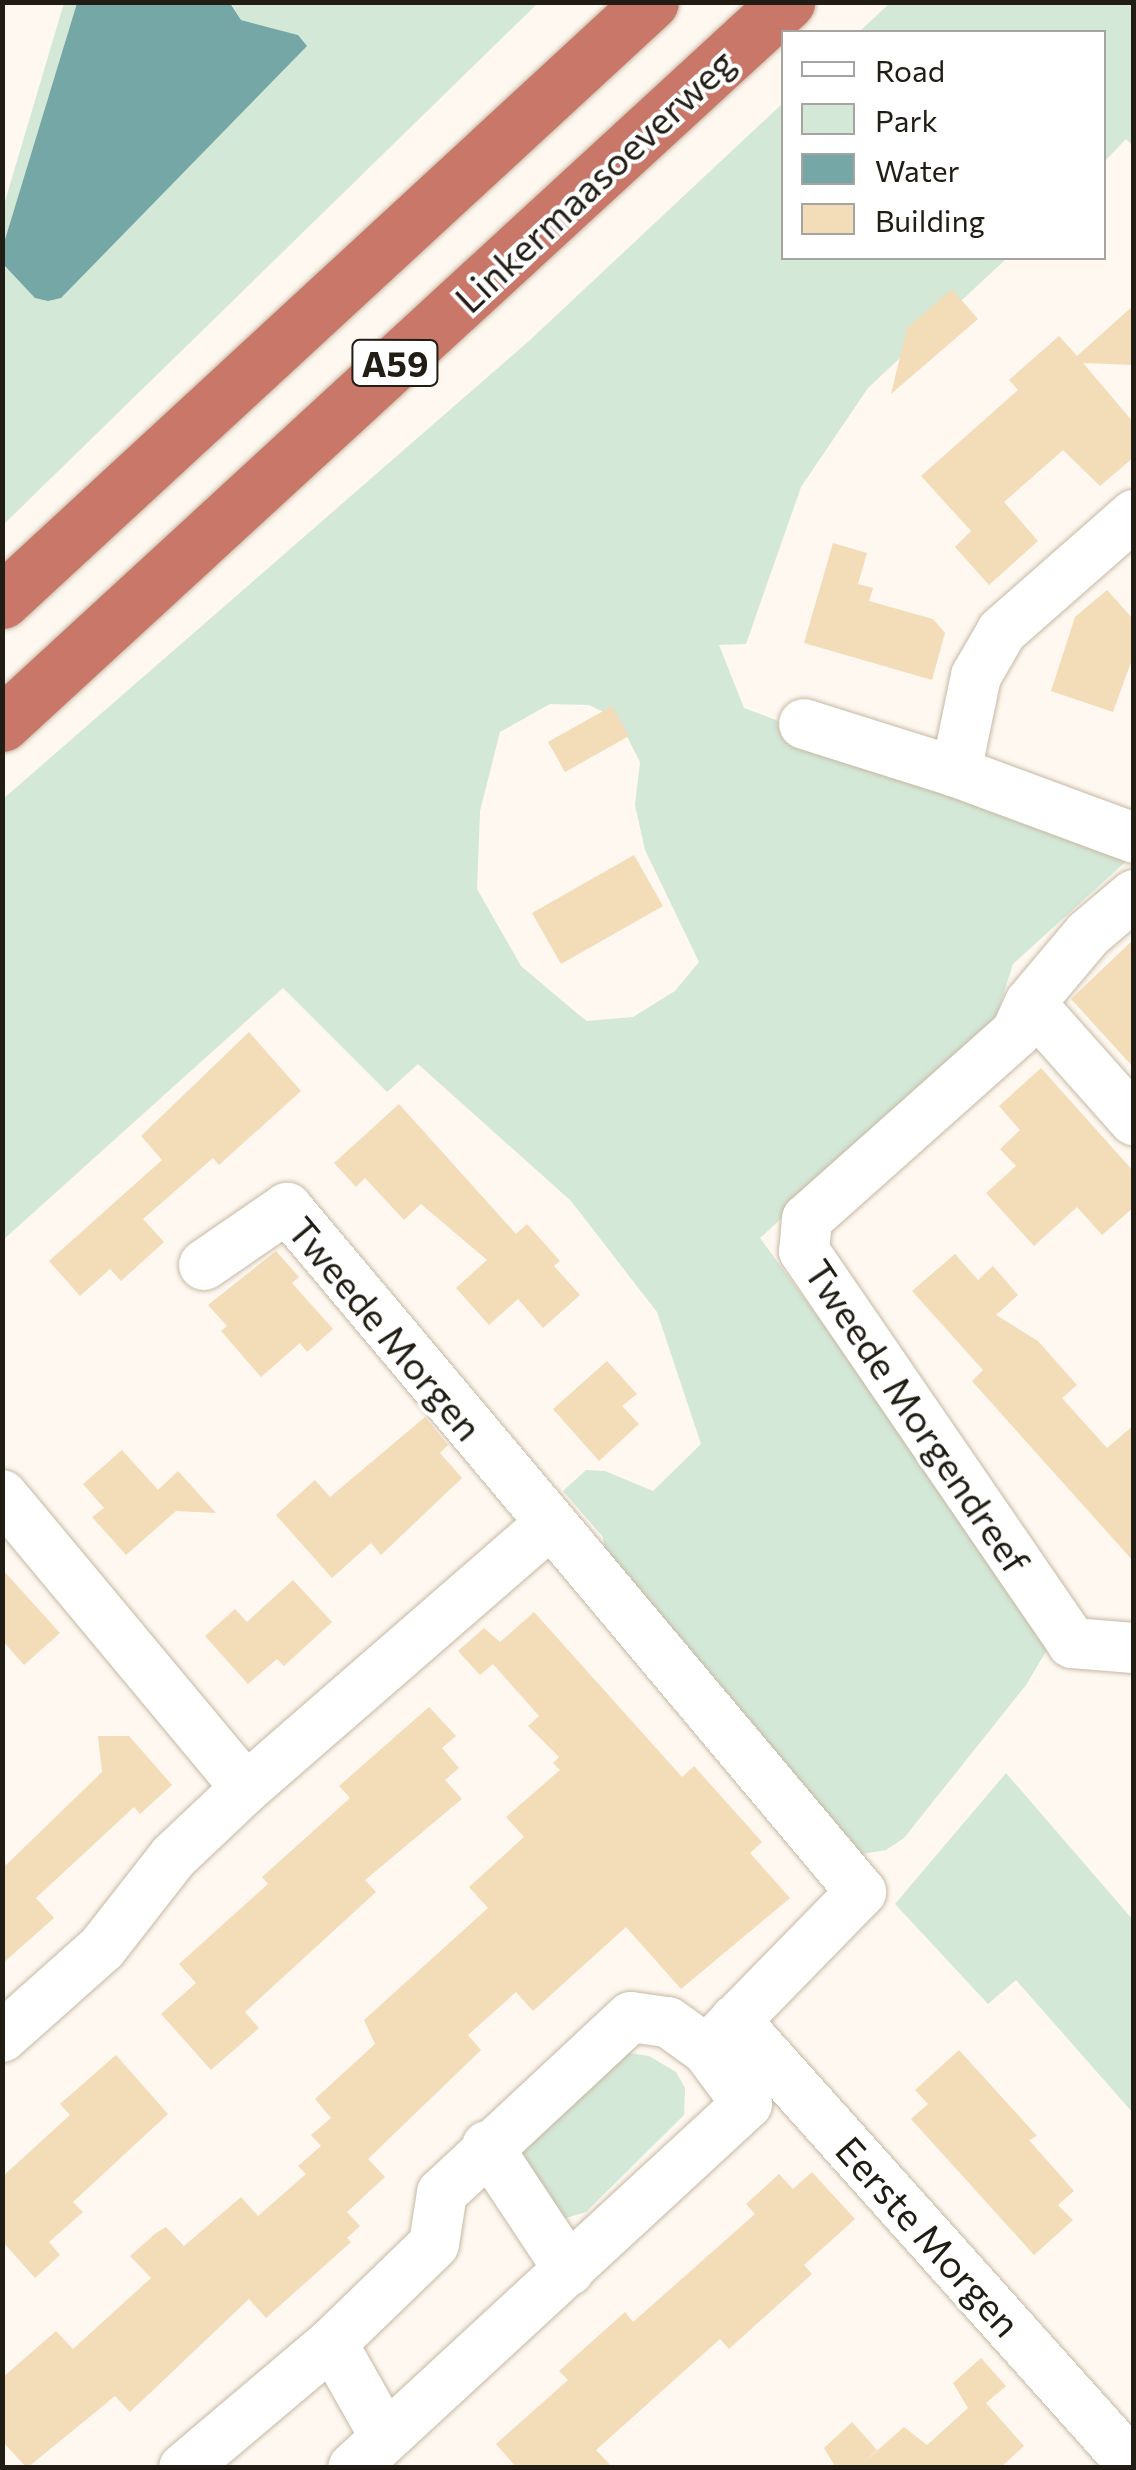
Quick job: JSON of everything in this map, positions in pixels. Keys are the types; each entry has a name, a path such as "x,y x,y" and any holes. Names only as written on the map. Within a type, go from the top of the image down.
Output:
{"highway":[{"name":"A59","path":"2,600 651,2"},
{"name":"Linkermaasoeverweg","path":"2,724 787,2"}],"street":[{"path":"956,772 976,676 1002,631 1134,515"},
{"path":"804,724 956,772 1134,838"},
{"name":"Tweede Morgendreef","path":"1134,895 1088,934 1030,1003 1016,1034 807,1219 804,1251 1072,1643 1134,1648"},
{"path":"1030,1003 1134,1120"},
{"name":"Tweede Morgen","path":"204,1265 288,1208 862,1892 721,2035"},
{"path":"2,1495 246,1788"},
{"path":"2,2037 102,1948 173,1857 246,1788 551,1523"},
{"name":"Eerste Morgen","path":"184,2468 332,2343 434,2244 442,2193 487,2146 632,2017 721,2035 766,2090 1118,2456"},
{"path":"332,2343 369,2451 766,2090"},
{"path":"487,2146 569,2270"}],"green space":[{"path":"891,2 1133,3 1133,146 1126,139 1106,160 1106,30 861,30"},
{"path":"64,3 77,3 3,246 3,208"},
{"path":"231,3 538,3 3,525 2,264 26,286 298,35 241,20"},
{"path":"781,105 781,260 1005,260 868,388 801,487 746,644 719,645 744,708 1133,855 1013,964 995,1021 760,1238 1054,1638 1026,1685 904,1838 886,1850 856,1855 605,1561 603,1537 563,1491 586,1470 605,1471 653,1491 701,1444 657,1312 571,1201 418,1064 387,1092 283,988 3,1240 3,799 530,340","holes":["550,704 589,705 618,719 640,762 635,805 645,850 699,962 675,991 633,1017 587,1021 521,966 477,889 480,811 500,732"]},
{"path":"1006,1773 1133,1920 1133,2113 1016,1980 988,2004 895,1904"},
{"path":"622,2052 649,2056 676,2072 685,2088 684,2115 586,2212 563,2219 507,2137"}],"water":[{"path":"77,3 230,3 241,20 298,35 307,46 61,298 48,301 35,298 3,264 3,246"}],"building":[{"path":"952,289 978,319 891,394 907,328"},
{"path":"1134,305 1134,365 1083,363 1134,423 1134,457 1100,486 1063,450 1004,502 1038,541 989,585 955,547 971,531 921,476 1018,390 1009,380 1059,336 1077,356"},
{"path":"833,543 867,553 858,584 873,588 869,601 933,619 945,633 932,680 804,643"},
{"path":"1107,590 1134,620 1134,654 1113,712 1051,691 1075,617"},
{"path":"612,706 629,736 565,772 548,742"},
{"path":"634,855 663,906 561,964 532,913"},
{"path":"1134,939 1134,1068 1071,999"},
{"path":"249,1032 301,1091 219,1165 213,1158 143,1219 164,1242 121,1281 110,1269 80,1296 49,1261 162,1160 141,1136"},
{"path":"1041,1068 1134,1172 1134,1207 1102,1235 1077,1207 1034,1246 986,1193 1016,1166 1000,1149 1020,1130 999,1106"},
{"path":"399,1104 516,1234 527,1224 560,1261 554,1266 580,1295 543,1328 518,1299 489,1325 456,1288 487,1260 421,1204 404,1220 365,1178 356,1187 334,1163"},
{"path":"276,1251 299,1277 292,1283 333,1329 307,1352 300,1343 261,1377 221,1331 227,1326 208,1305"},
{"path":"955,1254 978,1280 993,1266 1018,1295 996,1315 1038,1341 1077,1385 1062,1398 1107,1448 1134,1425 1134,1562 972,1381 983,1370 912,1291"},
{"path":"607,1361 637,1394 622,1406 639,1424 599,1461 553,1409"},
{"path":"425,1417 448,1445 440,1453 462,1478 381,1555 371,1543 332,1578 276,1515 315,1480 330,1497"},
{"path":"122,1450 158,1490 178,1471 216,1513 176,1511 126,1555 92,1517 104,1508 83,1484"},
{"path":"2,1569 60,1633 24,1665 2,1640"},
{"path":"293,1580 332,1622 284,1666 277,1659 248,1684 205,1636 235,1609 247,1622"},
{"path":"534,1612 682,1777 694,1766 762,1842 750,1853 790,1898 681,1989 626,1927 533,2011 516,1992 468,2035 481,2050 368,2159 385,2177 347,2212 360,2226 347,2238 351,2242 266,2318 249,2299 130,2412 115,2396 27,2468 2,2441 2,2378 56,2331 73,2349 151,2278 130,2256 156,2233 166,2227 184,2246 241,2197 258,2216 306,2174 298,2166 321,2146 311,2135 331,2118 315,2099 375,2044 364,2020 488,1908 469,1887 524,1837 506,1817 560,1770 553,1763 559,1757 528,1726 539,1716 493,1664 480,1675 458,1651 484,1628 500,1642"},
{"path":"429,1707 456,1736 442,1748 459,1768 445,1780 462,1799 365,1880 376,1892 245,2012 259,2028 211,2070 161,2014 196,1983 179,1964 268,1884 262,1877 350,1798 339,1786"},
{"path":"98,1736 129,1736 172,1785 140,1814 134,1807 36,1898 54,1918 2,1964 2,1861 6,1865 102,1772"},
{"path":"959,2050 1037,2136 1029,2140 1074,2191 1058,2205 1073,2220 1034,2255 911,2119 928,2104 915,2090"},
{"path":"116,2055 168,2114 73,2202 83,2212 49,2242 60,2255 35,2278 2,2241 2,2177 70,2115 60,2104"},
{"path":"812,2172 855,2219 804,2265 812,2274 729,2349 720,2339 596,2450 613,2468 517,2468 496,2444 568,2380 559,2371 625,2312 633,2322 755,2214 746,2204 779,2174 793,2189"},
{"path":"981,2358 1006,2386 986,2403 1024,2446 1000,2468 836,2468 824,2448 852,2422 877,2450 862,2464 904,2427 927,2445 968,2408 953,2383"}]}
